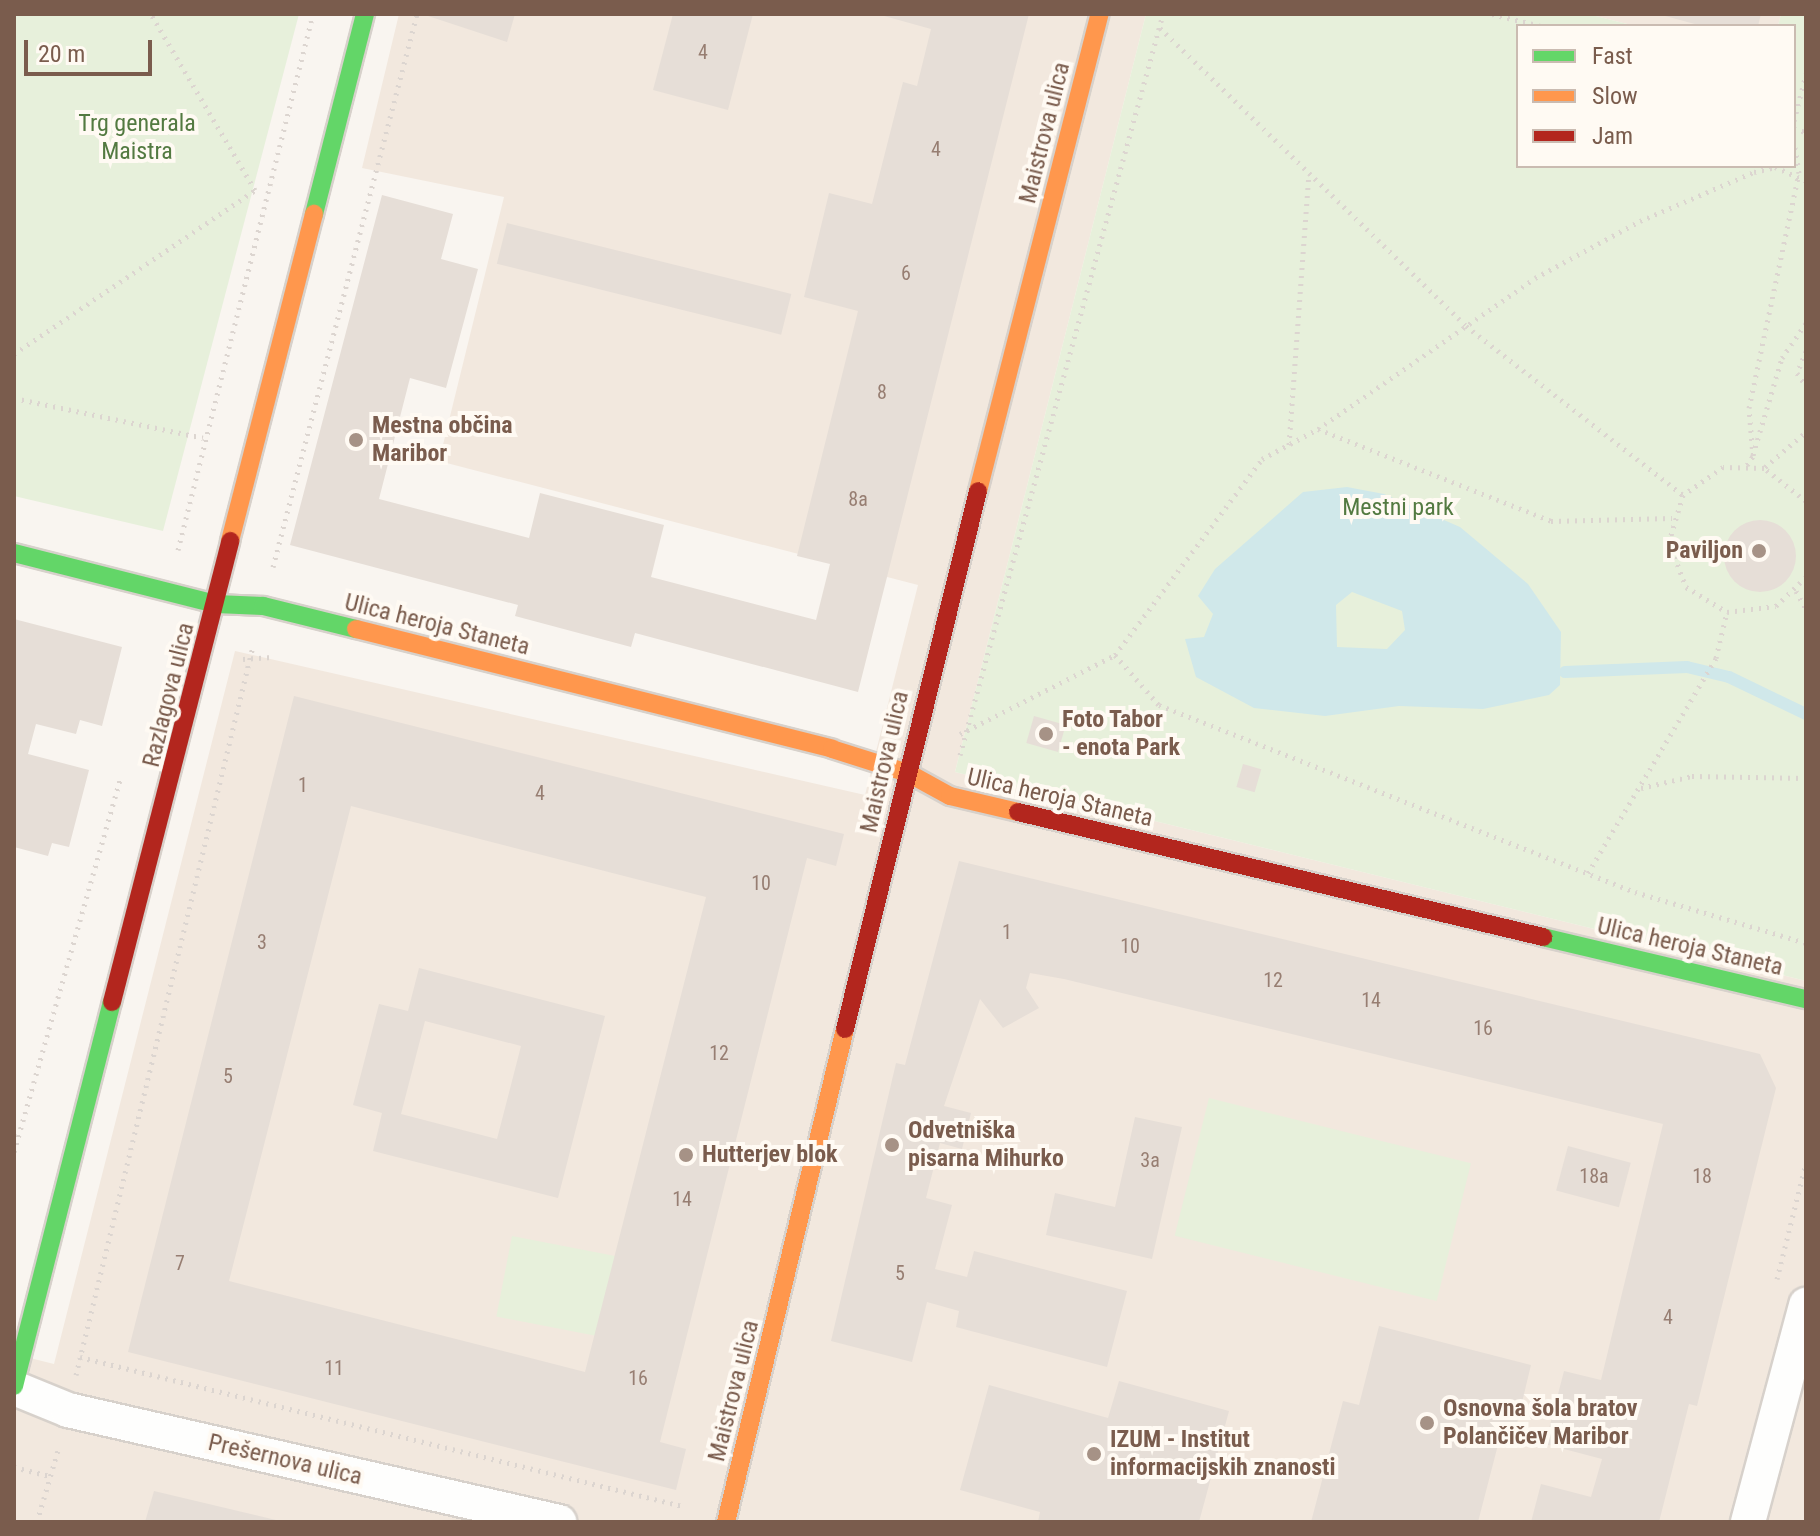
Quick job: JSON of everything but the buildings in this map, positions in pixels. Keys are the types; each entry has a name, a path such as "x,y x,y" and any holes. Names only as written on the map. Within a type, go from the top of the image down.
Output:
{"street":[{"name":"Razlagova ulica","path":"14,1387 365,14"},
{"name":"Maistrova ulica","path":"726,1522 908,773 1100,14"},
{"path":"14,553 216,604"},
{"name":"Ulica heroja Staneta","path":"216,604 263,606 908,773 950,796 1806,999"},
{"path":"1748,1522 1806,1305"},
{"name":"Prešernova ulica","path":"14,1387 68,1410 559,1522"}],"path":[{"path":"151,14 255,190"},
{"path":"178,542 265,192 313,14"},
{"path":"271,576 417,14"},
{"path":"958,761 1163,14"},
{"path":"1492,14 1533,24"},
{"path":"1160,28 1466,326 1683,495"},
{"path":"1797,90 1806,74"},
{"path":"1753,456 1749,408 1799,173 1796,154"},
{"path":"965,736 1115,655 1262,459 1318,429 1466,326 1640,221 1754,172 1799,173 1806,181"},
{"path":"1289,445 1309,173"},
{"path":"14,354 255,190 265,192"},
{"path":"1747,465 1753,456 1788,342 1806,323"},
{"path":"1806,351 1804,370 1798,379 1806,386"},
{"path":"14,398 203,438"},
{"path":"1318,429 1551,521 1672,518"},
{"path":"1764,468 1806,432"},
{"path":"1806,501 1764,468 1747,465 1723,467 1683,495 1672,518 1673,566 1705,603 1727,612 1776,606 1796,591 1806,577"},
{"path":"1796,591 1806,609"},
{"path":"1588,873 1716,658 1727,612"},
{"path":"254,642 80,1357 682,1506"},
{"path":"1115,655 1159,705 1588,873 1806,943"},
{"path":"14,1152 125,764"},
{"path":"1641,788 1692,776 1806,778"},
{"path":"37,1522 60,1442"},
{"path":"14,1467 49,1476"}],"shaded area":[{"path":"399,14 1146,14 955,772 1806,981 1806,1522 14,1522 14,1354 54,1364 235,651 865,795 918,585 439,461 504,197 362,168"},
{"path":"1588,14 1781,14 1778,24 1627,24"}],"green space":[{"name":"Trg generala Maistra","path":"14,14 299,14 163,531 14,496"},
{"name":"Mestni park","path":"1146,14 1588,14 1627,24 1516,24 1516,168 1796,168 1796,24 1778,24 1781,14 1806,14 1806,981 955,772"},
{"path":"1209,1098 1471,1163 1437,1301 1175,1236"},
{"path":"512,1236 615,1256 599,1337 496,1316"}],"water":[{"path":"1347,487 1384,494 1460,527 1528,584 1561,632 1560,685 1549,695 1483,709 1399,706 1325,716 1254,708 1196,677 1185,639 1204,637 1213,614 1198,596 1215,569 1303,492","holes":["1352,592 1402,611 1405,630 1387,649 1337,647 1336,605"]}],"waterway":[{"path":"1565,672 1687,667 1729,677 1806,714"}],"traffic: fast":[{"path":"314,214 365,14"},
{"path":"14,553 216,604 263,606 356,629"},
{"path":"1543,937 1806,999"},
{"path":"14,1386 112,1002"}],"traffic: slow":[{"path":"978,491 1100,14"},
{"path":"230,541 314,214"},
{"path":"356,629 832,749 908,773 950,796 1018,812"},
{"path":"726,1522 845,1029"}],"traffic: jam":[{"path":"845,1029 978,491"},
{"path":"112,1002 230,541"},
{"path":"1018,812 1543,937"}],"place":[{"name":"Mestna občina Maribor","path":"356,440"},
{"name":"Paviljon","path":"1759,551"},
{"name":"Foto Tabor - enota Park","path":"1046,734"},
{"name":"Odvetniška pisarna Mihurko","path":"892,1145"},
{"name":"Hutterjev blok","path":"686,1155"},
{"name":"Osnovna šola bratov Polančičev Maribor","path":"1427,1423"},
{"name":"IZUM - Institut informacijskih znanosti","path":"1094,1454"}]}
